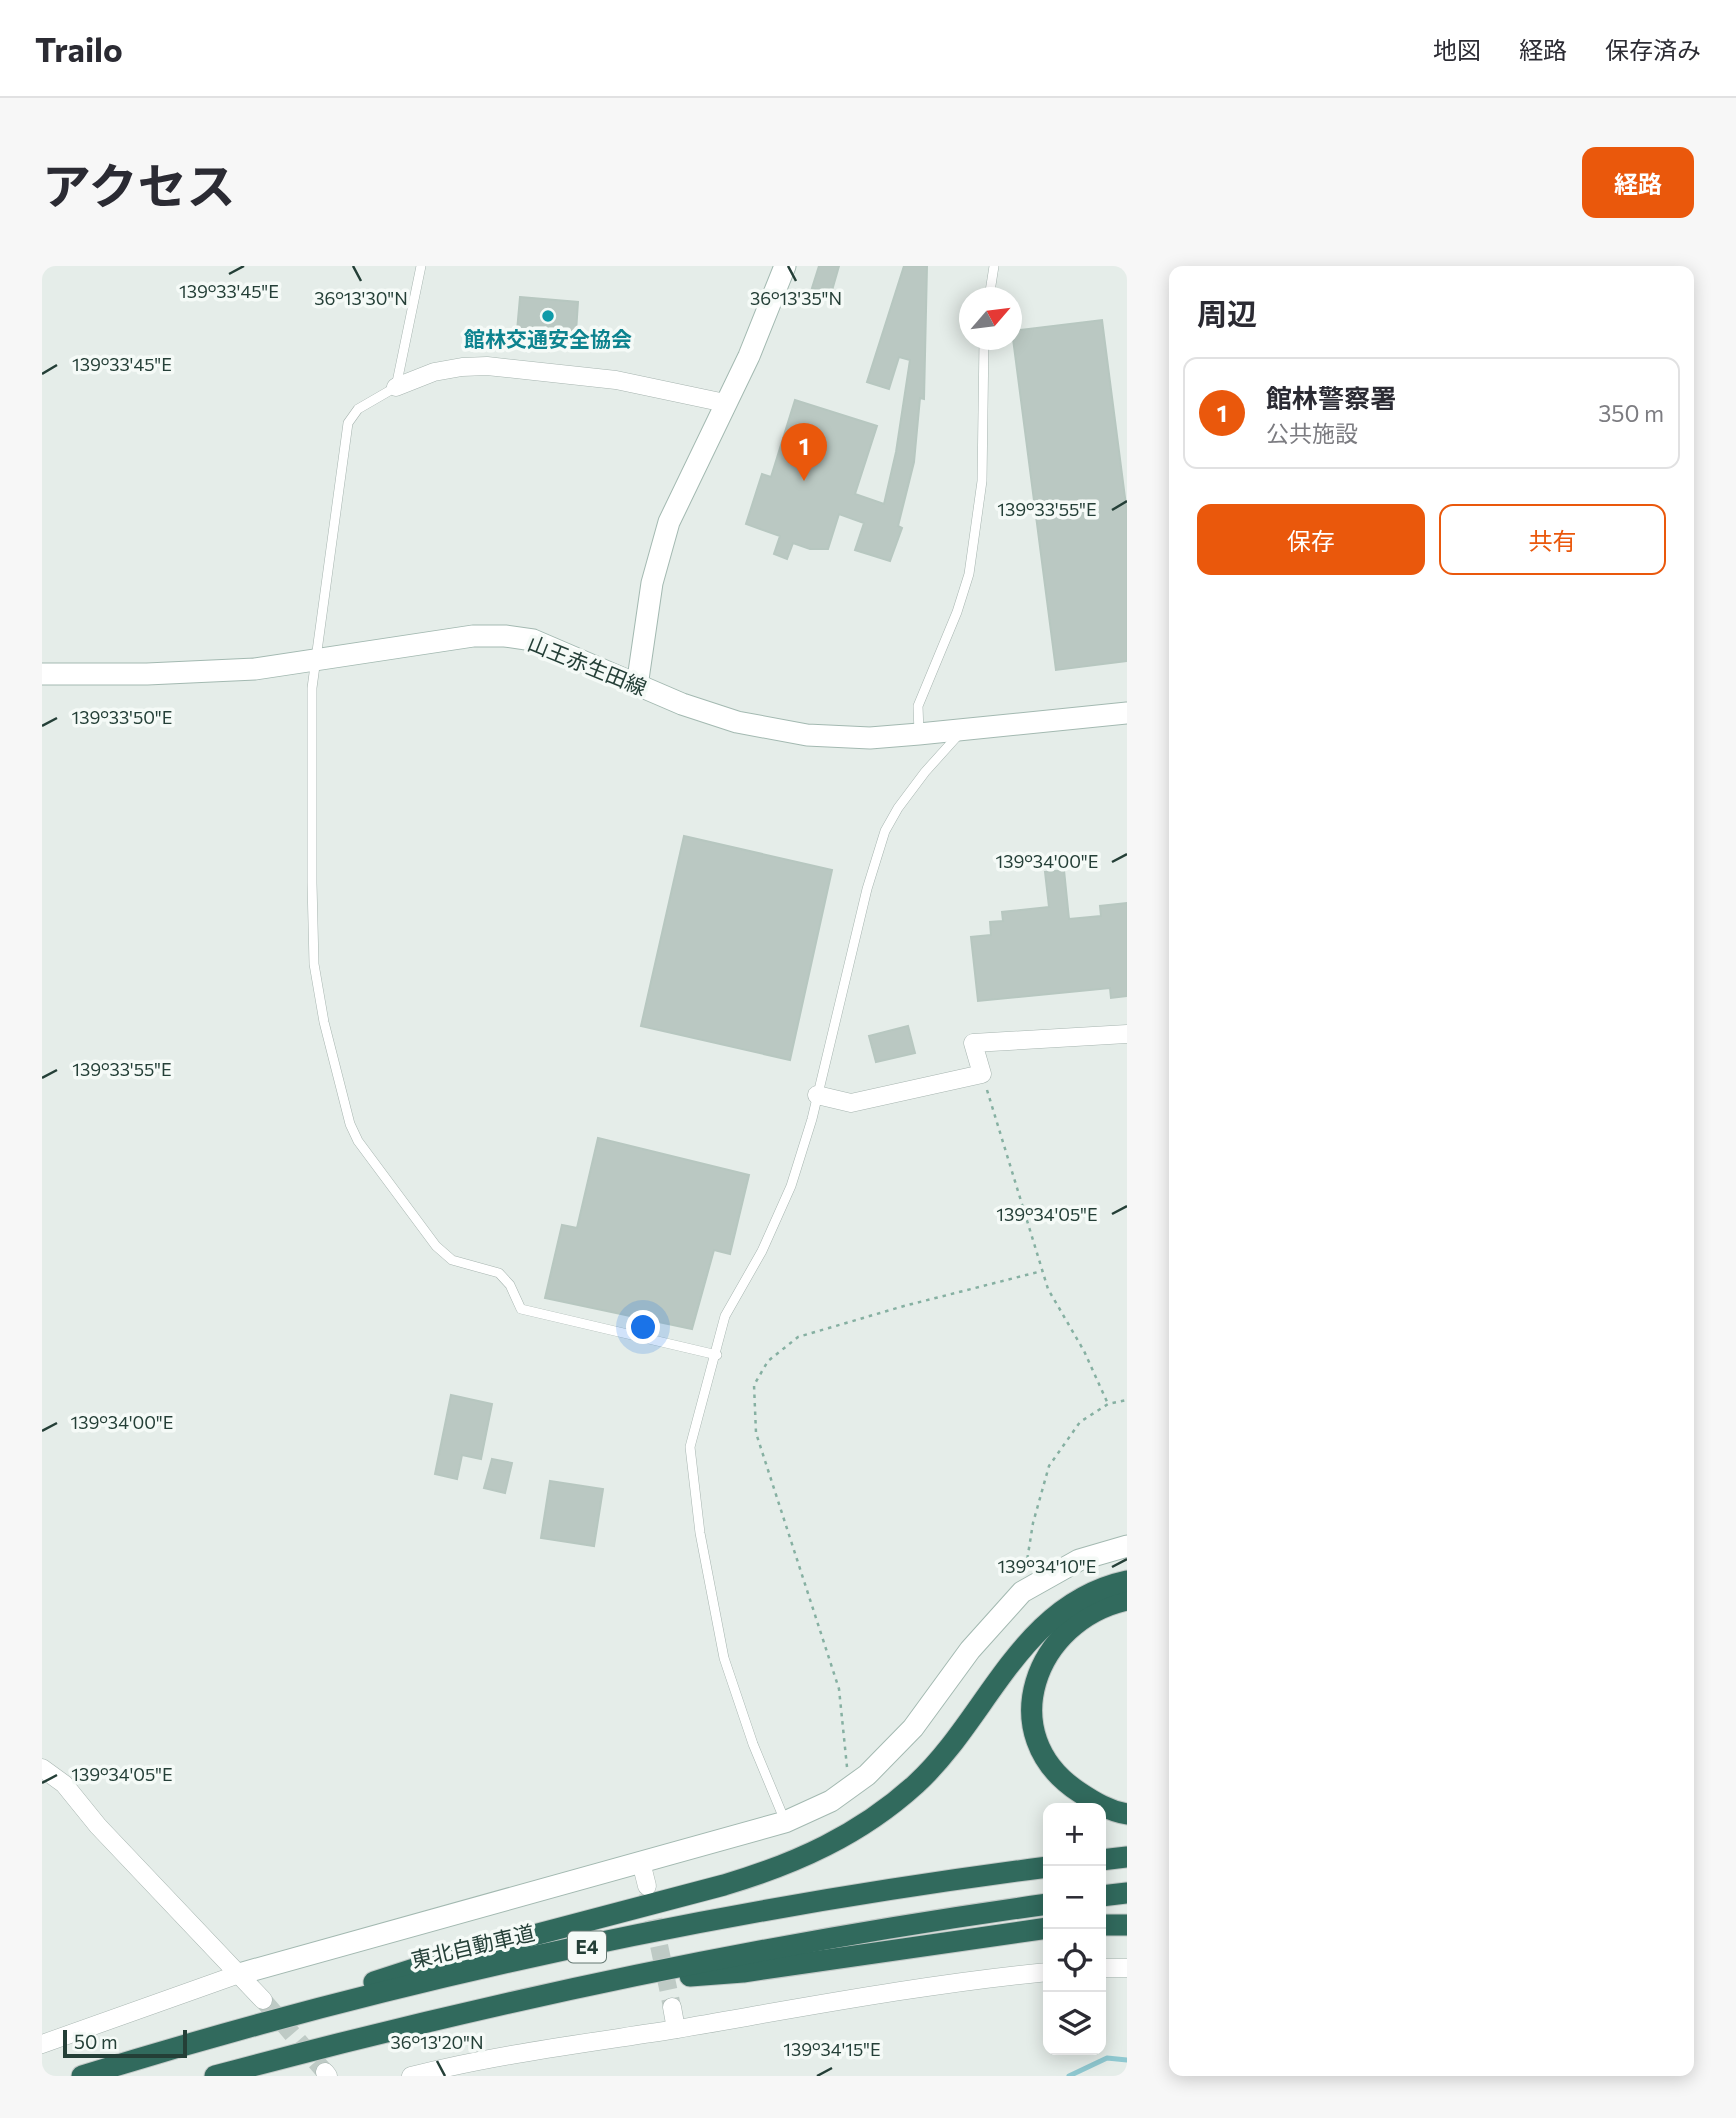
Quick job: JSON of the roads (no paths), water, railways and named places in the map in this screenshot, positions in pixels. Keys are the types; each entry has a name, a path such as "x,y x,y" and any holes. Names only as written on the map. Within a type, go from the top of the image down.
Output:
{"highway":[{"path":"291,2016 370,1983 451,1957 724,1885 760,1874 829,1846 861,1827 917,1783 938,1760 1020,1651 1051,1619 1098,1590 1127,1581"},
{"path":"1127,1600 1097,1611 1074,1624 1057,1640 1040,1669 1031,1702 1033,1725 1041,1751 1053,1770 1070,1786 1094,1802 1127,1814"},
{"path":"1106,1859 1127,1857"},
{"name":"東北自動車道","path":"82,2076 291,2016 457,1975 716,1921 906,1887 1043,1868"},
{"path":"1106,1895 1127,1893"},
{"name":"E4","path":"215,2076 466,2011 600,1983 791,1945 1043,1905"},
{"path":"1106,1925 1127,1925"},
{"path":"600,1983 743,1972 1043,1929"}],"street":[{"path":"637,685 652,583 669,522 750,356 785,266"},
{"path":"396,387 434,372 487,366 616,380 725,403"},
{"name":"山王赤生田線","path":"42,674 255,669 461,637 505,636 533,640 704,711 771,730 838,737 919,734 1127,713"},
{"path":"817,1095 851,1103 982,1074 973,1043 1127,1034"},
{"path":"42,2044 239,1974 785,1822 831,1801 867,1775 913,1728 970,1650 1022,1592 1079,1560 1127,1546"},
{"path":"42,1768 64,1784 98,1826 263,2000"},
{"path":"641,1862 647,1886"},
{"path":"1106,1968 1127,1969"},
{"path":"411,2076 475,2062 853,1998 1043,1973"},
{"path":"673,2007 676,2029"}],"lane":[{"path":"421,266 396,387 358,409 348,423 312,688 314,964 328,1034 351,1124 358,1141 436,1246 452,1260 499,1273 510,1284 521,1309 716,1355"},
{"path":"991,287 994,266"},
{"path":"919,734 918,706 957,612 969,574 982,481 984,350"},
{"path":"785,1822 753,1744 724,1658 701,1533 690,1447 725,1316 762,1251 791,1186 817,1095 873,868 885,831 898,808 925,772 963,730"}],"waterway":[{"path":"1069,2076 1107,2058 1127,2060"}],"tunnel":[{"path":"648,1893 672,2007"},
{"path":"263,2000 325,2072"}],"place":[{"name":"館林交通安全協会","path":"548,316"},
{"name":"館林警察署","path":"804,481"}]}
